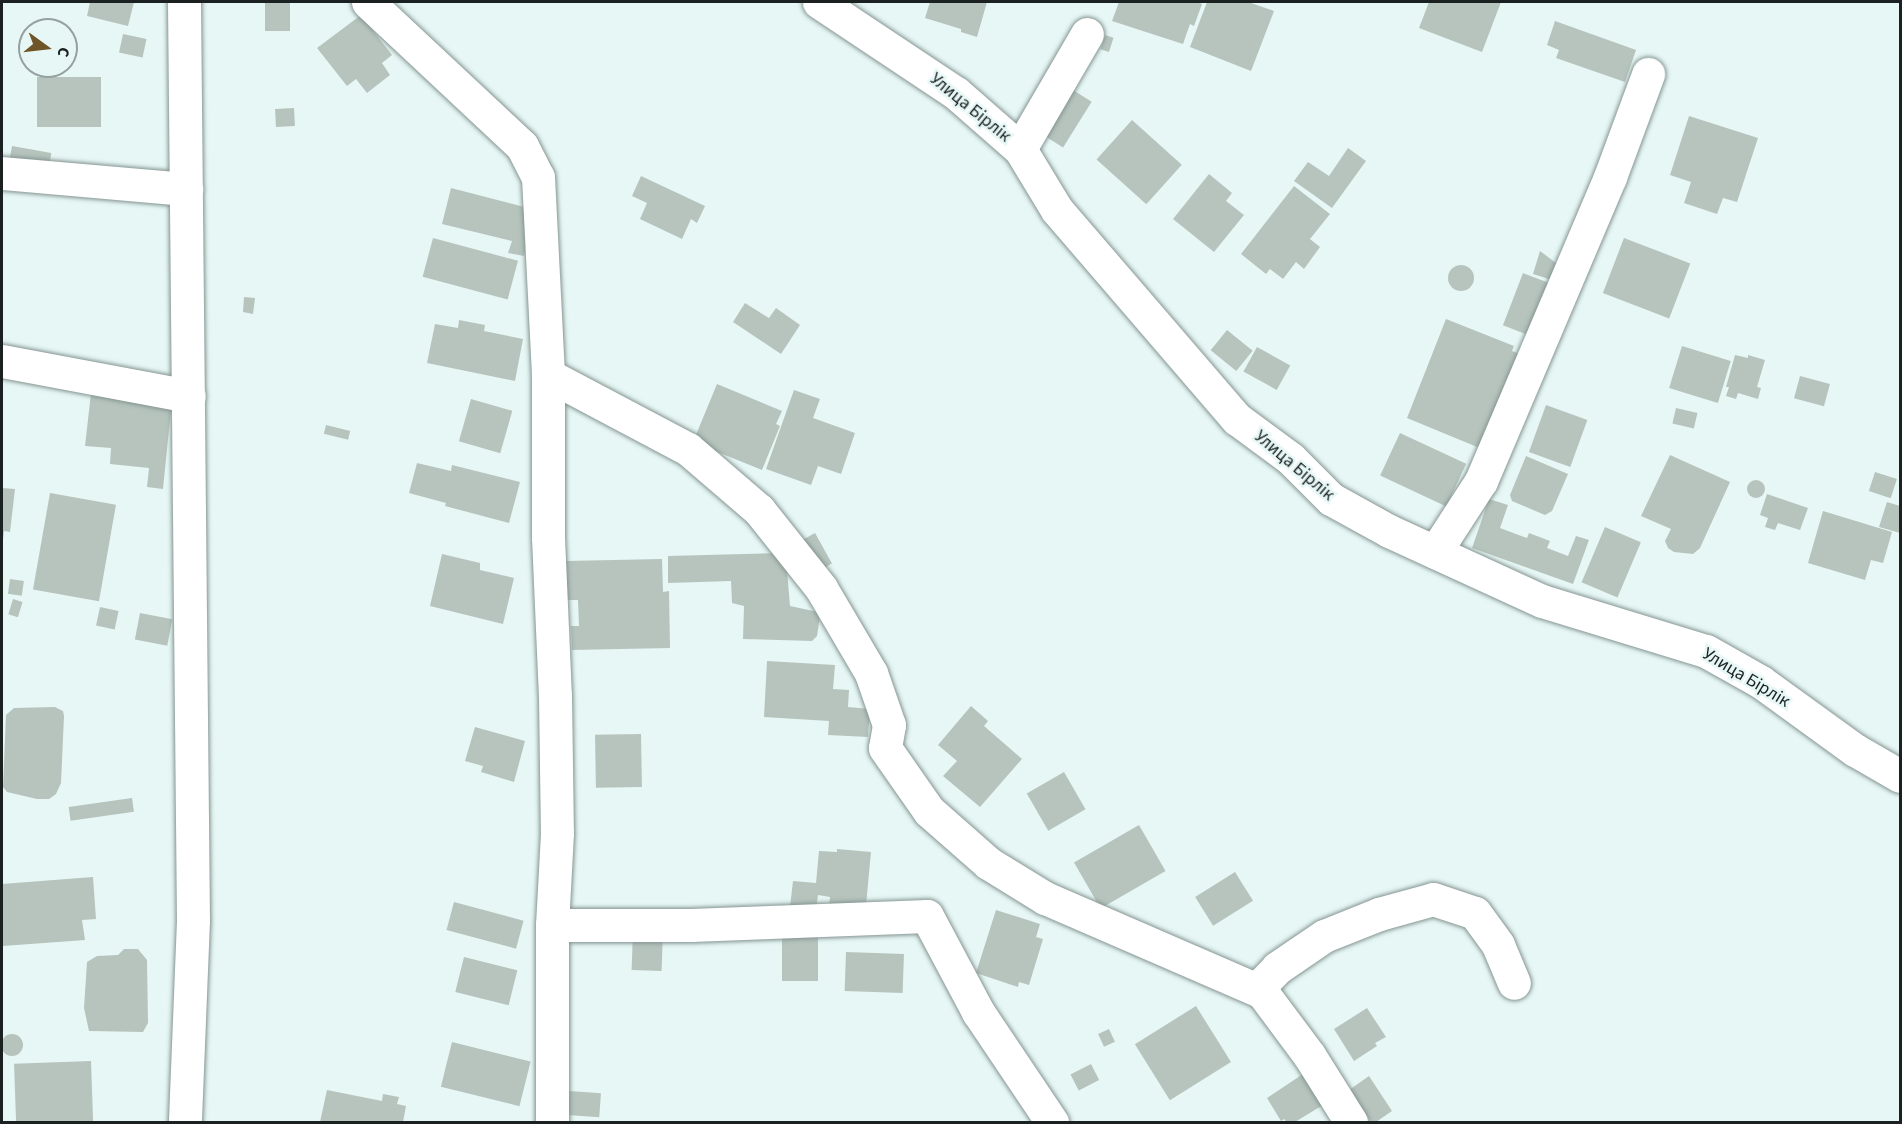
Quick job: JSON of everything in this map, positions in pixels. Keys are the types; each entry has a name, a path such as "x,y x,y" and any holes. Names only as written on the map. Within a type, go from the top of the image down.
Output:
{"street":[{"path":"184,2 193,920 185,1122"},
{"path":"368,2 522,146 538,177 548,375 548,537 555,695 557,833 552,925 552,1122"},
{"name":"Улица Бірлік","path":"819,2 956,93 1020,149 1057,210 1237,419 1291,459 1331,499 1435,552 1542,601 1706,651 1761,682 1855,750 1898,773"},
{"path":"1020,149 1087,34"},
{"path":"1435,552 1481,481 1610,177 1648,74"},
{"path":"2,173 186,189"},
{"path":"2,362 189,396"},
{"path":"548,375 688,449 759,510 820,588 871,673 890,725 885,748 929,811 988,863 1045,898 1262,992 1309,1055 1351,1122"},
{"path":"1257,989 1277,968 1324,936 1379,914 1433,899 1475,913 1498,945 1514,982"},
{"path":"552,925 691,925 927,916 978,1012 1052,1122"}],"building":[{"path":"90,2 134,2 128,26 87,16"},
{"path":"265,2 290,2 290,31 265,31"},
{"path":"930,2 987,2 977,37 961,32 961,29 925,18"},
{"path":"1119,2 1198,2 1202,4 1194,26 1190,24 1183,44 1112,21"},
{"path":"1207,2 1248,2 1274,11 1251,71 1190,47"},
{"path":"1429,2 1501,2 1482,52 1419,28"},
{"path":"361,15 392,55 382,63 390,75 367,93 356,79 347,86 317,48"},
{"path":"1555,21 1636,50 1625,82 1556,58 1559,50 1547,45"},
{"path":"123,34 146,39 143,58 119,53"},
{"path":"1105,35 1114,38 1109,52 1100,49"},
{"path":"101,77 101,127 37,127 37,78"},
{"path":"1073,90 1092,102 1063,147 1044,136"},
{"path":"294,108 295,126 276,127 275,109"},
{"path":"1689,116 1758,138 1737,202 1723,198 1717,214 1684,203 1691,182 1670,175"},
{"path":"1132,120 1182,165 1146,204 1097,159"},
{"path":"12,146 51,153 49,169 9,162"},
{"path":"1348,148 1366,161 1332,208 1294,181 1308,162 1329,176"},
{"path":"1209,174 1232,193 1226,201 1244,215 1214,252 1173,219"},
{"path":"641,176 705,206 697,223 691,219 682,239 640,219 647,203 632,196"},
{"path":"1294,186 1330,214 1310,239 1320,247 1304,269 1296,262 1283,279 1270,269 1266,274 1241,254"},
{"path":"451,188 536,210 524,256 508,253 512,241 442,224"},
{"path":"433,238 518,261 508,299 423,277"},
{"path":"1624,238 1690,263 1669,319 1603,293"},
{"path":"1540,251 1556,263 1552,280 1533,274"},
{"path":"1461,265 1470,269 1474,278 1470,287 1461,291 1452,287 1448,278 1452,269"},
{"path":"1523,273 1549,283 1529,335 1503,325"},
{"path":"244,297 255,298 253,314 243,312"},
{"path":"745,303 769,318 776,308 800,325 781,354 733,322"},
{"path":"1446,319 1514,346 1512,351 1520,354 1482,449 1407,418"},
{"path":"459,320 485,325 484,331 523,339 515,381 427,363 435,324 458,328"},
{"path":"1227,330 1253,351 1236,371 1211,350"},
{"path":"1682,346 1731,361 1718,403 1669,388"},
{"path":"1257,347 1290,365 1277,390 1243,371"},
{"path":"1735,355 1748,358 1748,355 1765,360 1757,387 1761,388 1758,399 1738,393 1736,399 1726,396 1729,387 1726,387"},
{"path":"1800,376 1830,384 1824,406 1794,398"},
{"path":"717,384 782,411 776,424 780,426 762,470 693,442"},
{"path":"794,390 820,399 813,418 855,433 841,474 818,466 811,485 766,469"},
{"path":"91,393 172,400 163,489 147,487 149,468 110,464 111,448 85,446"},
{"path":"471,399 512,411 500,453 459,441"},
{"path":"1546,405 1587,420 1570,467 1529,452"},
{"path":"1676,408 1697,413 1694,429 1672,424"},
{"path":"326,425 350,431 348,440 324,434"},
{"path":"1400,433 1466,464 1446,506 1380,476"},
{"path":"1670,455 1730,482 1700,548 1693,554 1674,552 1668,548 1665,541 1671,529 1641,516"},
{"path":"1526,456 1568,474 1552,511 1545,515 1512,501 1510,495"},
{"path":"417,463 451,471 452,465 520,482 509,523 445,506 446,503 409,493"},
{"path":"1875,472 1897,479 1891,498 1869,491"},
{"path":"1756,480 1762,483 1765,489 1762,495 1756,498 1750,495 1747,489 1750,483"},
{"path":"2,488 15,489 10,532 4,531 3,540"},
{"path":"50,493 116,505 99,601 33,590"},
{"path":"1767,494 1808,508 1800,530 1778,523 1775,530 1765,527 1768,518 1760,515"},
{"path":"1489,499 1508,505 1500,528 1527,538 1529,533 1550,541 1547,548 1568,556 1576,536 1589,540 1573,584 1472,548"},
{"path":"1887,502 1900,506 1900,533 1879,527"},
{"path":"1823,511 1892,532 1883,563 1871,560 1865,580 1808,563"},
{"path":"1605,527 1641,542 1617,597 1582,582"},
{"path":"815,533 832,564 819,571 802,540"},
{"path":"781,553 786,558 790,606 818,612 820,616 817,636 812,641 743,639 744,606 732,603 731,581 668,583 668,556"},
{"path":"442,554 480,563 480,570 514,578 503,624 430,606"},
{"path":"662,559 663,592 669,591 670,648 572,650 571,626 579,626 578,600 567,600 566,561"},
{"path":"10,579 24,581 22,596 8,594"},
{"path":"13,599 23,602 18,617 8,614"},
{"path":"100,607 119,611 115,630 96,626"},
{"path":"140,613 172,619 167,646 135,640"},
{"path":"767,661 835,665 833,689 849,690 848,707 870,709 868,737 828,735 829,721 764,717"},
{"path":"971,706 988,721 984,726 1022,759 980,807 943,776 957,761 938,745"},
{"path":"55,707 63,711 64,716 61,783 56,794 49,799 37,799 7,792 3,787 6,715 14,708"},
{"path":"475,727 525,741 514,782 481,772 483,766 465,761"},
{"path":"641,734 642,787 596,788 595,735"},
{"path":"1064,772 1086,809 1048,831 1027,794"},
{"path":"132,798 134,812 71,821 69,807"},
{"path":"1139,825 1166,871 1101,908 1074,863"},
{"path":"837,849 871,852 866,905 829,908 830,897 818,895 816,910 790,907 793,881 816,883 819,851 837,852"},
{"path":"1235,872 1253,901 1213,926 1195,897"},
{"path":"93,877 96,919 82,920 85,940 3,946 2,884"},
{"path":"454,902 524,921 516,949 446,930"},
{"path":"996,910 1040,924 1036,937 1043,939 1029,985 1019,982 1018,987 976,973"},
{"path":"633,930 663,931 662,971 632,970"},
{"path":"782,937 818,937 818,981 782,981"},
{"path":"124,949 138,949 147,960 148,1023 143,1032 89,1031 84,1008 87,962 97,956 118,955"},
{"path":"846,952 904,954 903,993 845,991"},
{"path":"464,957 517,970 509,1005 455,992"},
{"path":"1196,1006 1231,1062 1170,1100 1135,1044"},
{"path":"1367,1008 1386,1037 1354,1061 1334,1029"},
{"path":"1109,1029 1115,1042 1104,1047 1098,1034"},
{"path":"12,1034 20,1037 23,1045 20,1053 12,1056 4,1053 1,1045 4,1037"},
{"path":"452,1042 531,1062 519,1106 441,1087"},
{"path":"91,1061 93,1122 16,1122 14,1064"},
{"path":"1091,1064 1099,1080 1079,1090 1071,1074"},
{"path":"1303,1074 1323,1105 1295,1122 1287,1122 1284,1119 1281,1121 1267,1098"},
{"path":"1369,1076 1392,1111 1376,1122 1371,1122 1349,1090"},
{"path":"327,1090 382,1101 383,1094 399,1097 397,1104 406,1106 403,1122 320,1122"},
{"path":"569,1091 601,1093 599,1117 567,1115"}]}
